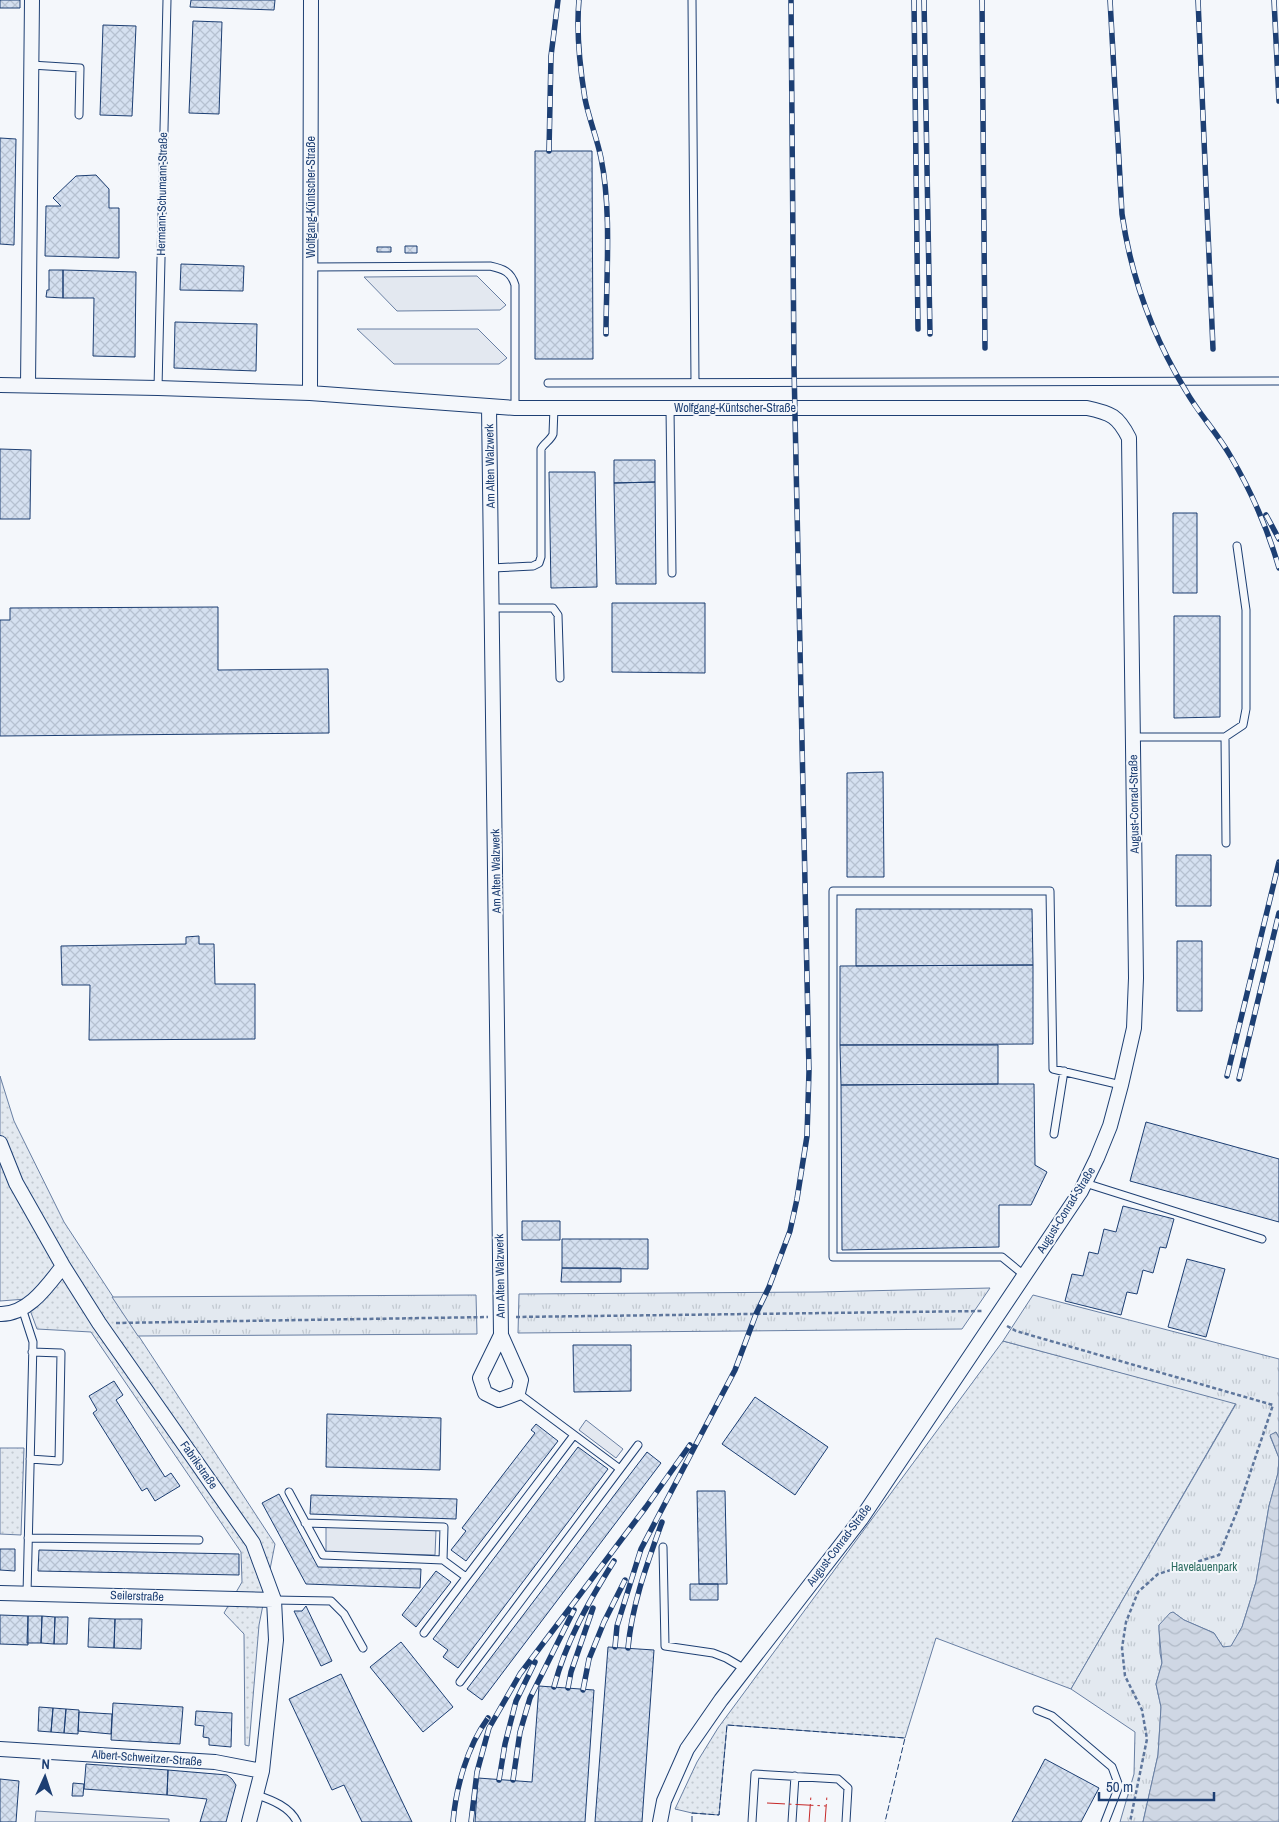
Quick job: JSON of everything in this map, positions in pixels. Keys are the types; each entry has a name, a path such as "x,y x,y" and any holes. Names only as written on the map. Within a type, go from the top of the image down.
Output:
{"street":[{"path":"28,385 32,0"},
{"name":"Wolfgang-Küntscher-Straße","path":"310,394 312,0"},
{"name":"Wolfgang-Küntscher-Straße","path":"0,385 158,388 310,394 515,408 1087,408 1107,412 1122,425 1129,438 1130,457"},
{"name":"Am Alten Walzwerk","path":"490,407 501,1317 502,1335 522,1380 518,1393 500,1400 485,1394 480,1378 502,1335"},
{"name":"August-Conrad-Straße","path":"660,1822 664,1801 687,1749 745,1669 861,1519 1085,1182 1110,1126 1122,1085 1134,1028 1135,1003 1130,457"},
{"name":"Fabrikstraße","path":"0,1143 16,1184 63,1266 99,1323 253,1543 274,1600 276,1640 262,1771 249,1822"},
{"path":"0,1314 8,1315 35,1301 63,1266"},
{"name":"Seilerstraße","path":"0,1593 274,1600"},
{"name":"Albert-Schweitzer-Straße","path":"0,1749 215,1762 262,1771"}],"lane":[{"name":"Hermann-Schumann-Straße","path":"158,388 167,0"},
{"path":"692,0 695,382"},
{"path":"32,65 80,68 79,115"},
{"path":"311,267 490,266 503,269 512,275 515,286 515,408"},
{"path":"548,382 1279,381"},
{"path":"492,568 533,566 539,563 541,557 540,449 544,442 553,434 554,408"},
{"path":"670,408 672,573"},
{"path":"1133,737 1225,737 1243,725 1246,709 1246,610 1237,546"},
{"path":"492,608 553,608 558,615 560,678"},
{"path":"1225,737 1226,843"},
{"path":"1024,1275 1002,1257 833,1257 833,891 1050,891 1053,1069 1122,1085"},
{"path":"1054,1134 1064,1071"},
{"path":"1085,1182 1262,1240"},
{"path":"22,1307 32,1342 26,1594"},
{"path":"30,1459 59,1460 61,1353 32,1352"},
{"path":"518,1393 620,1469"},
{"path":"424,1633 574,1435"},
{"path":"460,1682 638,1445"},
{"path":"288,1492 323,1556 443,1560 466,1577"},
{"path":"306,1523 444,1527 443,1560"},
{"path":"28,1538 199,1540"},
{"path":"662,1547 665,1646 713,1653 745,1669"},
{"path":"274,1600 330,1602 344,1614 363,1648"},
{"path":"1037,1710 1052,1716 1112,1767 1119,1786 1105,1822"},
{"path":"752,1822 756,1774 838,1779 848,1788 846,1822"},
{"path":"792,1822 795,1776"},
{"path":"257,1795 271,1800 294,1815 297,1822"}],"path":[{"path":"99,1323 976,1311 985,1312 1016,1331 1273,1405 1238,1509 1219,1555 1158,1574 1138,1592 1126,1622 1122,1648 1125,1676 1142,1710 1147,1739 1130,1822"}],"green space":[{"path":"0,1076 14,1121 64,1222 275,1544 259,1625 249,1746 245,1745 244,1634 224,1613 242,1582 241,1552 91,1332 37,1329 26,1299 0,1301"},
{"path":"990,1288 962,1329 518,1333 519,1294 819,1292"},
{"path":"476,1295 477,1334 138,1336 112,1297"},
{"name":"Havelauenpark","path":"1033,1295 1279,1359 1279,1438 1276,1432 1270,1436 1279,1458 1278,1473 1269,1506 1256,1582 1242,1627 1231,1647 1223,1647 1214,1633 1184,1620 1173,1612 1159,1625 1162,1663 1156,1684 1161,1707 1158,1755 1143,1822 1120,1822 1134,1774 1135,1732 1071,1689 1236,1404 1003,1341"},
{"path":"1003,1341 1236,1403 1071,1689 936,1638 905,1738 727,1725 719,1815 692,1813 675,1809 697,1762 718,1728"},
{"path":"0,1448 24,1448 21,1535 0,1534"}],"shaded area":[{"path":"477,276 506,305 500,310 397,311 364,277"},
{"path":"357,329 478,329 507,358 499,364 394,364"},
{"path":"586,1420 623,1449 616,1458 579,1430"},
{"path":"326,1527 436,1530 435,1555 326,1552"},
{"path":"36,1811 169,1819 169,1822 35,1822"}],"water":[{"path":"1276,1432 1279,1438 1279,1458 1270,1435"},
{"path":"1279,1458 1279,1822 1143,1822 1158,1755 1161,1707 1156,1684 1162,1663 1159,1625 1173,1612 1184,1620 1214,1633 1223,1647 1231,1646 1242,1627 1256,1582 1269,1506 1278,1473"}],"building":[{"path":"0,0 20,0 20,8 0,8"},
{"path":"191,0 275,0 274,10 190,7"},
{"path":"193,21 222,22 219,114 189,113"},
{"path":"103,25 136,26 132,116 100,115"},
{"path":"0,138 16,139 14,245 0,244"},
{"path":"535,151 592,151 593,359 535,359"},
{"path":"96,175 109,189 109,208 119,208 119,258 45,256 46,206 61,206 53,198 76,176"},
{"path":"405,246 417,246 417,253 405,253"},
{"path":"377,247 391,247 391,252 377,252"},
{"path":"181,264 244,266 243,291 180,290"},
{"path":"49,270 63,270 63,298 46,297 47,290 49,290"},
{"path":"63,270 136,272 135,357 93,356 94,298 63,298"},
{"path":"175,322 257,324 256,371 174,368"},
{"path":"0,449 31,450 30,519 0,519"},
{"path":"614,460 655,460 655,482 614,483"},
{"path":"549,472 595,472 597,587 551,588"},
{"path":"655,482 656,584 616,584 614,483"},
{"path":"1173,513 1197,513 1197,593 1173,593"},
{"path":"612,603 705,603 705,673 612,672"},
{"path":"218,607 218,670 328,669 329,733 0,736 0,620 10,620 10,608"},
{"path":"1174,616 1220,616 1220,717 1174,718"},
{"path":"883,772 884,877 847,877 847,773"},
{"path":"1176,855 1211,855 1211,906 1176,906"},
{"path":"856,909 1032,909 1033,965 856,966"},
{"path":"199,936 199,944 214,944 215,984 255,984 255,1039 89,1040 90,985 62,985 61,946 186,944 186,937"},
{"path":"1177,941 1202,941 1202,1011 1177,1011"},
{"path":"1033,965 1033,1044 840,1045 840,966"},
{"path":"840,1045 998,1045 998,1084 841,1085"},
{"path":"1034,1084 1035,1165 1047,1172 1031,1205 999,1205 999,1247 842,1250 841,1085"},
{"path":"1146,1122 1279,1159 1279,1222 1130,1181"},
{"path":"1123,1206 1174,1219 1166,1248 1160,1247 1153,1273 1143,1270 1137,1294 1127,1292 1121,1315 1065,1301 1072,1274 1083,1276 1089,1252 1098,1254 1104,1229 1116,1232"},
{"path":"522,1221 560,1221 560,1240 522,1240"},
{"path":"562,1239 648,1239 648,1269 562,1268"},
{"path":"1187,1259 1225,1269 1206,1337 1168,1327"},
{"path":"562,1268 621,1268 621,1282 561,1282"},
{"path":"573,1345 631,1345 631,1391 574,1392"},
{"path":"114,1381 123,1395 116,1400 165,1477 171,1473 180,1486 155,1501 147,1488 142,1491 93,1413 97,1410 89,1396"},
{"path":"755,1397 828,1447 795,1495 722,1444"},
{"path":"327,1414 441,1418 440,1470 326,1467"},
{"path":"536,1424 558,1441 466,1561 451,1550 466,1531 462,1528 535,1433 531,1430"},
{"path":"578,1447 608,1469 458,1668 443,1657 448,1650 433,1639"},
{"path":"647,1452 661,1463 482,1700 467,1689"},
{"path":"697,1491 725,1491 727,1584 699,1584"},
{"path":"279,1494 318,1567 421,1569 420,1588 306,1584 262,1503"},
{"path":"311,1495 457,1499 456,1519 310,1514"},
{"path":"0,1549 15,1549 15,1571 0,1570"},
{"path":"39,1550 239,1554 239,1575 38,1571"},
{"path":"436,1571 451,1582 416,1627 402,1615"},
{"path":"690,1584 718,1584 718,1600 690,1600"},
{"path":"306,1606 332,1661 321,1666 294,1611 302,1611"},
{"path":"0,1615 28,1616 28,1645 0,1644"},
{"path":"28,1616 42,1616 41,1643 27,1643"},
{"path":"42,1616 55,1617 54,1644 41,1643"},
{"path":"55,1617 68,1617 67,1644 54,1644"},
{"path":"89,1618 115,1619 114,1648 88,1647"},
{"path":"115,1619 142,1619 141,1649 114,1648"},
{"path":"401,1642 453,1707 423,1732 370,1667"},
{"path":"608,1647 654,1650 642,1822 595,1822"},
{"path":"341,1674 412,1822 362,1822 344,1785 332,1790 289,1699"},
{"path":"539,1686 594,1690 585,1822 475,1822 478,1778 532,1782"},
{"path":"113,1703 183,1707 180,1744 111,1740"},
{"path":"39,1707 53,1708 51,1732 38,1731"},
{"path":"53,1708 66,1709 64,1733 51,1732"},
{"path":"66,1709 79,1710 78,1734 64,1733"},
{"path":"196,1711 232,1713 231,1747 209,1745 209,1738 203,1737 204,1726 195,1725"},
{"path":"79,1712 112,1714 111,1734 78,1731"},
{"path":"1045,1759 1099,1788 1081,1822 1012,1822"},
{"path":"86,1764 168,1770 167,1795 84,1789"},
{"path":"168,1770 227,1775 232,1779 236,1785 226,1822 200,1822 207,1799 167,1795"},
{"path":"0,1779 19,1781 16,1822 0,1822"},
{"path":"73,1783 84,1784 83,1796 72,1796"}],"railway":[{"path":"549,151 551,56 558,0"},
{"path":"579,0 578,37 583,87 601,158 606,201 608,246 606,334"},
{"path":"615,1647 617,1626 641,1549 735,1370 756,1314 769,1287 790,1231 807,1136 809,1071 794,367 791,0"},
{"path":"914,0 918,329"},
{"path":"924,0 930,334"},
{"path":"982,0 985,348"},
{"path":"1110,0 1122,214 1131,261 1145,306 1163,349 1191,399 1226,449 1245,483 1264,525 1279,568"},
{"path":"1198,0 1213,349"},
{"path":"1274,0 1279,101"},
{"path":"1266,515 1279,539"},
{"path":"1227,1076 1279,862"},
{"path":"1239,1079 1279,913"},
{"path":"471,1822 477,1772 489,1728 520,1674 646,1507 690,1445"},
{"path":"628,1648 637,1600 662,1522"},
{"path":"554,1687 565,1654 579,1622 614,1561"},
{"path":"583,1690 589,1659 604,1622 625,1580"},
{"path":"568,1688 571,1672 593,1608"},
{"path":"513,1780 520,1732 530,1698 574,1610"},
{"path":"499,1780 505,1744 516,1701 535,1662"},
{"path":"453,1822 460,1781 468,1754 488,1718"}],"fence":[{"path":"692,1822 692,1813 719,1815 727,1725 905,1738 885,1822"}],"power":[{"path":"809,1822 811,1795"},
{"path":"825,1822 827,1795"},
{"path":"767,1803 826,1806"}]}
